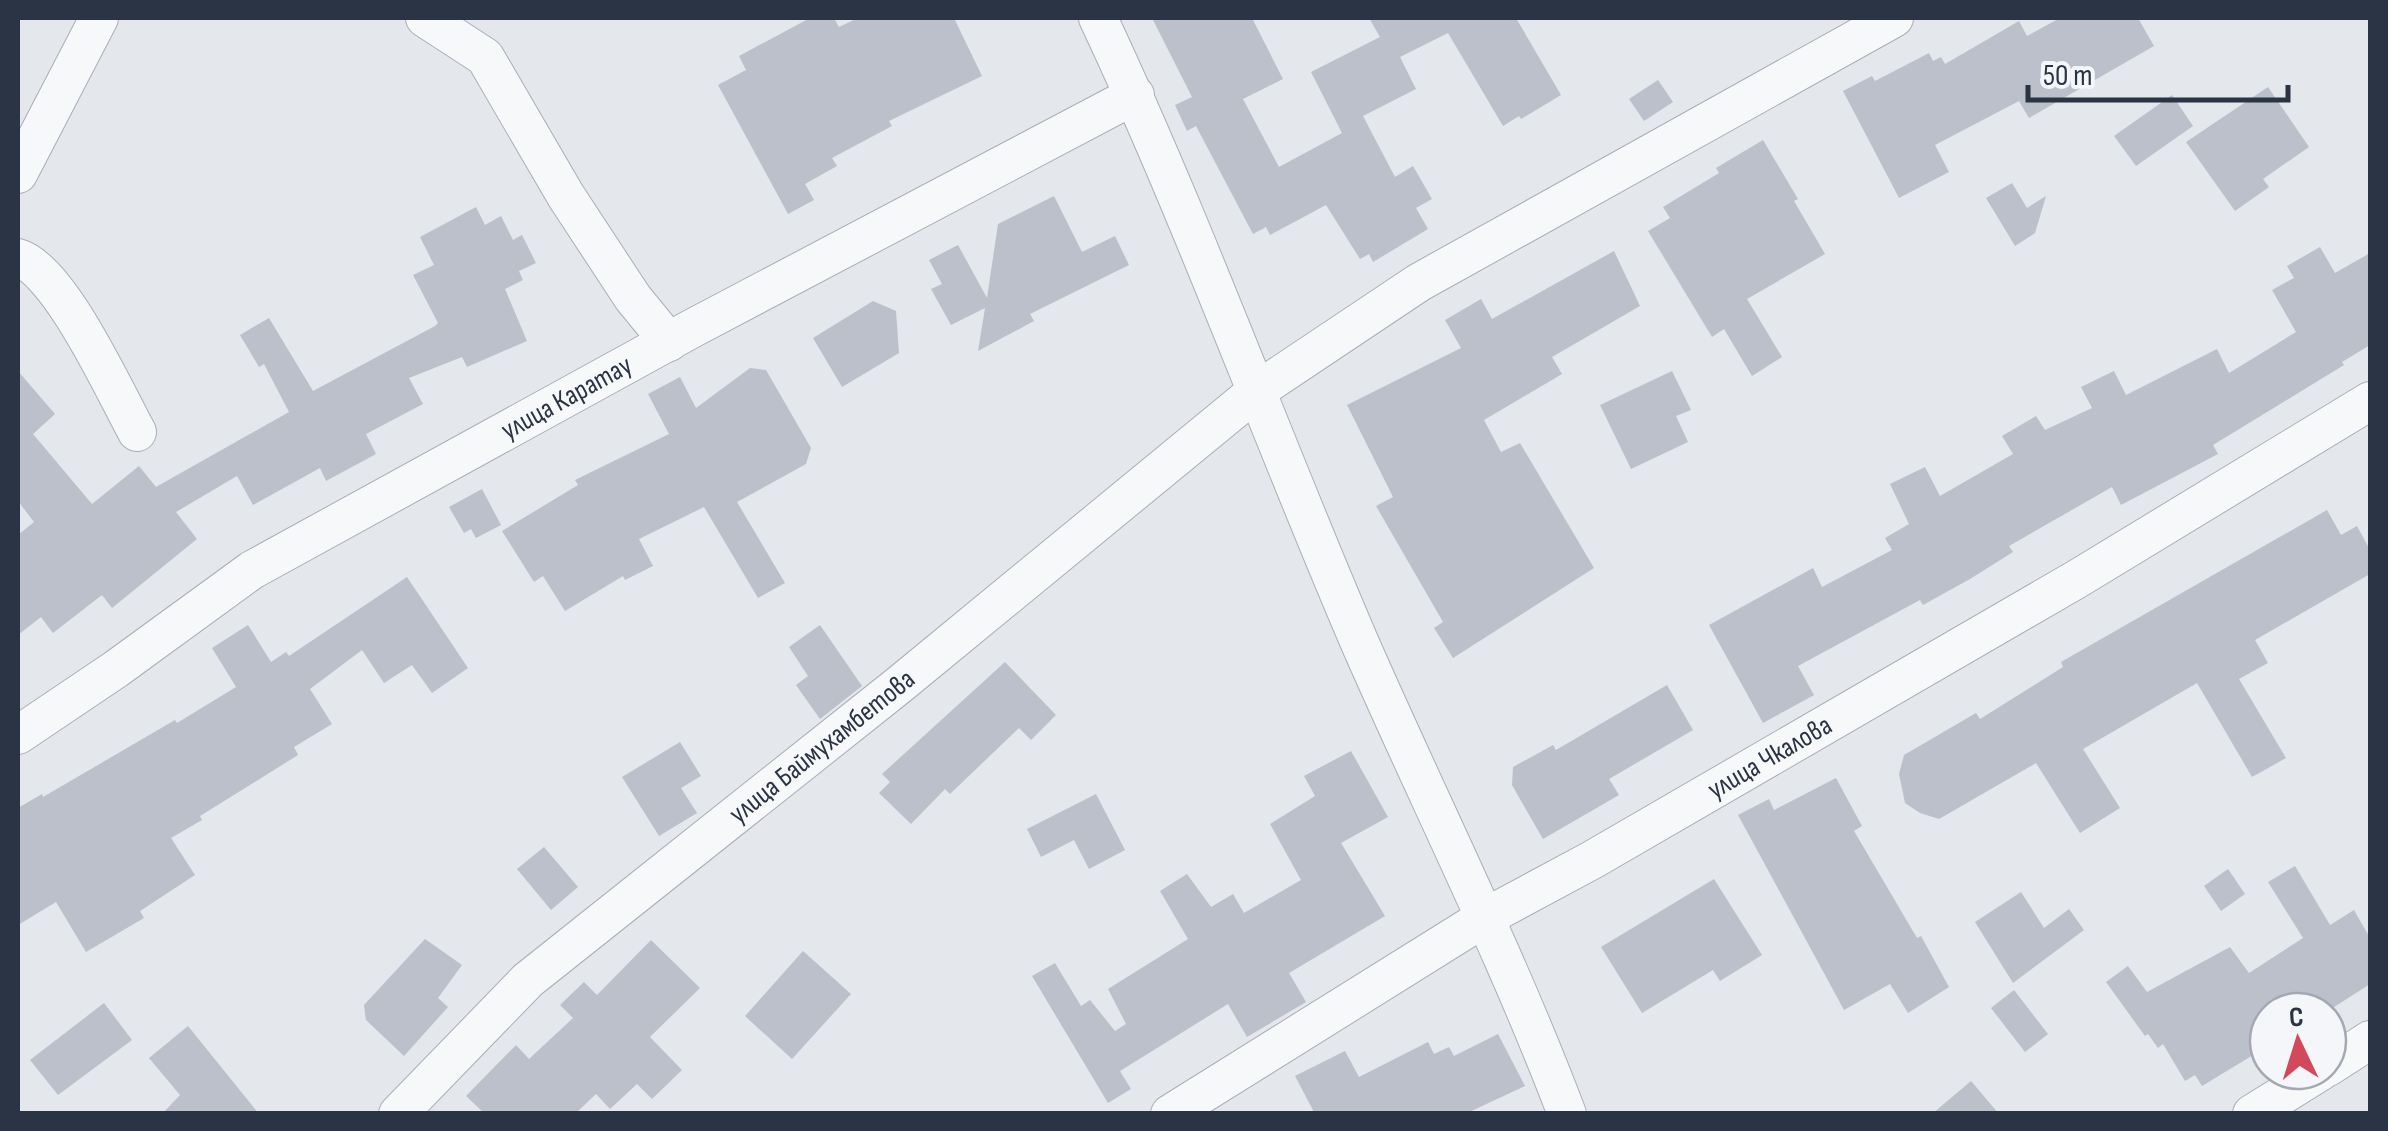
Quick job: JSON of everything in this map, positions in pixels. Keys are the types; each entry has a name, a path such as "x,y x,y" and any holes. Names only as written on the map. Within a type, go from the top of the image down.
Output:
{"street":[{"path":"18,174 99,18"},
{"path":"425,18 485,57 566,196 633,298 669,342"},
{"path":"1098,18 1135,96 1358,639 1533,1023 1568,1114"},
{"name":"улица Баймухамбетова","path":"398,1114 528,980 899,686 1258,390 1418,284 1894,18"},
{"name":"улица Каратау","path":"18,735 252,570 669,342 1135,96"},
{"path":"18,258 58,292 137,432"},
{"name":"улица Чкалова","path":"1170,1114 1484,918 1592,860 2076,579 2370,401"},
{"path":"2348,1054 2370,1040"},
{"path":"2252,1114 2289,1091"}],"building":[{"path":"810,18 834,18 839,27 858,18 954,18 982,76 889,121 892,126 832,158 837,166 805,184 814,200 788,214 718,85 746,70 739,56"},
{"path":"1152,18 1252,18 1283,79 1243,99 1279,167 1342,133 1311,72 1380,37 1369,18 1516,18 1561,95 1503,126 1448,33 1400,57 1416,89 1363,116 1395,177 1413,166 1432,199 1416,208 1428,229 1373,262 1369,254 1360,259 1326,205 1270,235 1266,227 1253,234 1196,126 1187,131 1175,105 1192,97"},
{"path":"2060,18 2138,18 2154,46 2029,118 2019,101 1935,145 1949,172 1899,198 1843,91 1872,76 1875,81 1929,53 1933,61 1941,57 1945,64 2019,21 2027,36"},
{"path":"1658,80 1673,102 1644,121 1629,99"},
{"path":"2268,87 2309,147 2263,179 2269,187 2235,211 2186,142"},
{"path":"2172,95 2193,126 2136,166 2114,136"},
{"path":"1763,140 1825,254 1747,299 1782,357 1752,376 1724,329 1712,337 1648,231 1670,218 1663,207"},
{"path":"2012,183 2027,208 2046,196 2035,233 2015,246 1986,198"},
{"path":"1054,196 1082,252 1115,236 1129,265 1030,314 1034,321 978,351 985,308 951,325 931,289 942,284 929,260 958,245 987,298 998,224"},
{"path":"476,207 485,225 501,216 513,240 522,235 536,263 519,271 523,280 505,289 527,341 467,367 462,357 409,378 423,404 366,434 376,454 326,481 320,468 253,505 237,476 176,512 197,539 112,608 102,595 53,633 41,617 18,635 18,535 34,522 18,501 18,371 55,414 33,434 92,504 139,466 156,487 289,412 264,364 259,367 240,335 269,318 313,391 435,326 438,323 413,275 434,265 420,237"},
{"path":"2320,247 2335,273 2370,253 2370,345 2213,445 2218,454 2121,505 2112,487 2009,546 2013,552 1970,579 1923,605 1920,600 1798,666 1814,695 1763,723 1709,625 1813,568 1822,587 1892,550 1885,538 1909,524 1890,484 1925,467 1940,496 2013,454 2002,436 2036,416 2045,430 2092,408 2081,387 2114,371 2126,395 2217,349 2229,373 2296,332 2272,290 2294,278 2287,266"},
{"path":"1614,251 1640,306 1552,357 1562,374 1484,420 1501,452 1520,443 1594,568 1453,658 1434,628 1443,622 1376,506 1393,497 1347,405 1461,348 1445,320 1481,299 1492,319"},
{"path":"873,301 896,311 899,353 842,387 813,338"},
{"path":"750,368 766,370 811,448 806,464 737,502 785,583 758,598 704,507 639,539 653,566 625,580 623,576 565,611 543,576 534,582 502,531 578,485 575,480 669,434 648,394 680,377 696,408"},
{"path":"1672,371 1691,410 1676,416 1688,442 1631,469 1600,405"},
{"path":"482,489 501,525 476,538 471,529 464,533 449,507"},
{"path":"2327,510 2341,535 2357,526 2370,550 2370,574 2255,640 2268,663 2239,679 2286,758 2252,777 2197,683 2083,749 2120,808 2080,833 2036,763 1939,819 1905,803 1899,774 1904,755 1976,713 1980,719 2063,667 2061,662"},
{"path":"407,577 468,668 432,693 412,665 384,683 362,650 310,689 332,724 294,747 298,755 171,838 195,875 140,911 144,918 86,952 56,902 18,925 18,808 236,687 212,648 248,625 271,662 286,652 289,656"},
{"path":"820,625 862,686 820,719 796,685 808,676 789,647"},
{"path":"1005,662 1056,715 1031,740 1019,728 950,794 945,789 911,824 879,793 890,782 882,774"},
{"path":"1667,685 1693,730 1609,779 1619,795 1543,839 1512,785 1513,767 1553,745 1556,750"},
{"path":"680,742 701,776 681,788 697,813 659,836 622,777"},
{"path":"1351,751 1388,817 1341,843 1385,916 1289,973 1306,1002 1247,1037 1228,1004 1120,1071 1131,1089 1108,1103 1032,976 1055,963 1081,1006 1090,1000 1115,1031 1126,1024 1108,989 1188,939 1160,891 1187,874 1211,907 1233,894 1244,913 1301,880 1270,824 1315,796 1304,776"},
{"path":"1836,778 1862,826 1854,831 1949,987 1908,1013 1890,984 1844,1010 1738,815 1769,799 1774,810"},
{"path":"1096,794 1125,850 1089,869 1074,840 1041,857 1027,829"},
{"path":"544,847 578,887 551,910 517,869"},
{"path":"2295,866 2330,925 2354,910 2370,938 2370,984 2348,998 2348,991 2248,991 2248,1058 2202,1086 2195,1075 2185,1081 2163,1044 2158,1048 2148,1034 2145,1036 2106,982 2128,966 2147,992 2230,947 2249,973 2303,938 2268,882"},
{"path":"2228,869 2245,894 2221,911 2204,886"},
{"path":"1714,879 1762,955 1720,981 1713,970 1642,1013 1601,947"},
{"path":"2021,892 2044,928 2069,909 2084,930 2013,983 1975,922"},
{"path":"425,939 462,965 438,998 448,1007 404,1056 366,1020 364,1005"},
{"path":"651,940 700,988 650,1037 682,1070 652,1099 637,1084 610,1109 596,1094 575,1114 485,1114 466,1096 516,1045 529,1059 573,1018 560,1005 584,982 597,995"},
{"path":"803,951 851,994 792,1059 745,1016"},
{"path":"2014,990 2048,1034 2025,1052 1991,1008"},
{"path":"104,1003 132,1040 58,1095 30,1060"},
{"path":"188,1026 259,1114 162,1114 180,1095 149,1058"},
{"path":"1498,1034 1525,1086 1465,1114 1315,1114 1295,1076 1345,1051 1359,1077 1428,1042 1434,1054 1449,1047 1454,1056"},
{"path":"1971,1081 1999,1114 1932,1114"}]}
